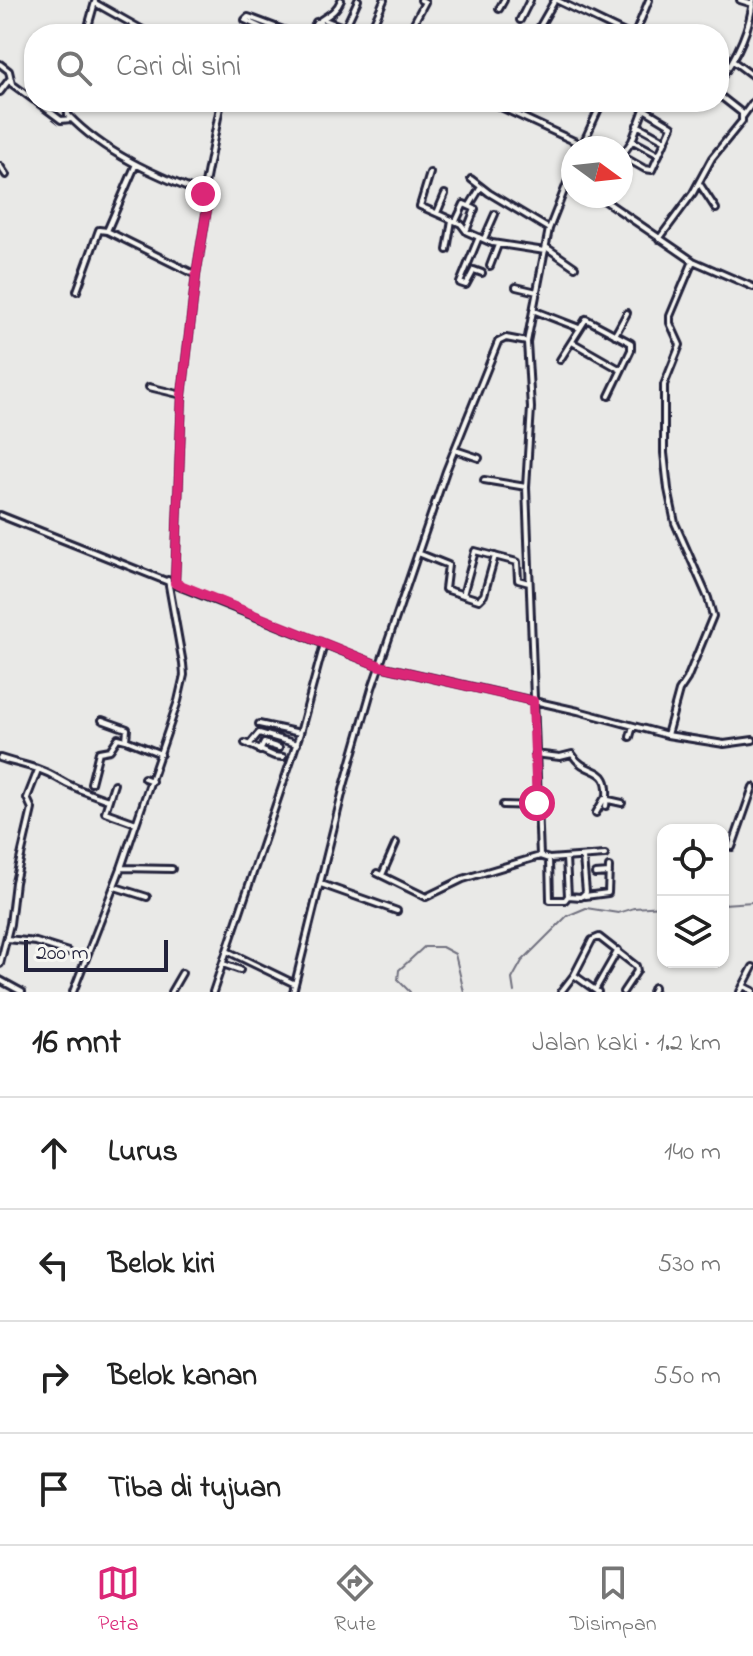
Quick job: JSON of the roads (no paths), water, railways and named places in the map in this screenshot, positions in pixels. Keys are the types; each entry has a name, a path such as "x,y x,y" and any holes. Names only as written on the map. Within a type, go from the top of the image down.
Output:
{"street":[{"path":"316,22 336,10 341,0"},
{"path":"347,24 358,0"},
{"path":"373,24 384,0"},
{"path":"499,9 504,0"},
{"path":"520,20 530,0"},
{"path":"541,24 556,0 606,24"},
{"path":"575,9 580,0"},
{"path":"639,24 649,0"},
{"path":"729,67 753,2 740,0"},
{"path":"89,24 95,1 133,24"},
{"path":"413,24 424,1"},
{"path":"251,24 246,18 264,24"},
{"path":"322,19 335,24"},
{"path":"316,22 322,24"},
{"path":"733,61 753,76"},
{"path":"0,64 9,71 9,80 0,92"},
{"path":"9,80 24,92"},
{"path":"659,239 753,102"},
{"path":"729,103 743,116"},
{"path":"50,112 61,120 71,119"},
{"path":"66,112 101,144 136,164 203,194 208,203 182,395 175,583"},
{"path":"203,194 219,112"},
{"path":"510,112 561,137"},
{"path":"586,136 597,112"},
{"path":"633,138 645,112"},
{"path":"633,162 649,170 672,126 651,112"},
{"path":"637,125 666,141"},
{"path":"633,142 659,155"},
{"path":"107,231 136,164"},
{"path":"0,166 6,175"},
{"path":"430,173 420,205 454,221 467,232 498,245 545,249 575,267"},
{"path":"471,179 549,229"},
{"path":"699,183 716,209"},
{"path":"470,205 481,187"},
{"path":"437,213 445,194"},
{"path":"540,856 526,487 531,408 527,342 549,229 561,201"},
{"path":"447,250 454,221 464,204 475,209 467,229"},
{"path":"615,208 693,261 753,287"},
{"path":"474,270 466,285 461,284 495,214"},
{"path":"77,291 95,234 99,230 107,231 196,275"},
{"path":"490,266 498,245"},
{"path":"667,735 679,691 713,616 675,523 664,453 664,385 680,345 670,316 693,261"},
{"path":"467,267 482,273"},
{"path":"516,287 538,292"},
{"path":"535,311 579,328"},
{"path":"615,335 627,313"},
{"path":"560,360 586,319 632,345 609,396"},
{"path":"293,992 344,786 380,666 455,450 498,342 506,338 527,342"},
{"path":"572,342 621,370"},
{"path":"149,387 182,395"},
{"path":"455,450 479,458"},
{"path":"484,480 526,487"},
{"path":"0,515 380,666 667,735 724,744 753,740"},
{"path":"463,595 474,552 517,562 518,580 529,583"},
{"path":"418,553 447,563 444,588 477,600 483,597 495,556"},
{"path":"73,992 152,781 184,675 168,580"},
{"path":"213,992 297,744 324,644"},
{"path":"102,720 127,729 126,740"},
{"path":"259,724 300,733"},
{"path":"630,737 633,726"},
{"path":"283,757 247,744 259,733 297,744"},
{"path":"91,783 99,752 110,750 118,738 161,754"},
{"path":"260,751 264,743 279,748"},
{"path":"535,754 560,757 572,754 577,762 604,777 608,787 606,806"},
{"path":"0,758 38,770 68,787 108,800"},
{"path":"0,964 32,809 27,798 38,770"},
{"path":"144,778 152,781"},
{"path":"114,784 105,812 136,823"},
{"path":"732,847 753,787"},
{"path":"596,813 602,801 607,799 622,803"},
{"path":"503,805 537,806"},
{"path":"396,843 380,874 426,897 463,879 540,856 549,859 605,855"},
{"path":"583,857 585,896"},
{"path":"566,858 568,896"},
{"path":"549,859 550,900 608,893 609,870 595,874"},
{"path":"121,868 172,869"},
{"path":"321,884 397,911"},
{"path":"114,887 147,897"},
{"path":"561,992 596,937 618,950 637,969 623,992"},
{"path":"7,939 36,942 68,952"},
{"path":"574,975 597,991 618,950"},
{"path":"227,951 295,984"},
{"path":"223,964 240,970"},
{"path":"753,967 742,989 753,991"},
{"path":"171,992 182,973"},
{"path":"0,980 22,992"}],"waterway":[{"path":"729,904 753,902"},
{"path":"514,992 512,979 522,961 567,916 586,908 618,913 657,906"},
{"path":"410,992 398,980 399,970 424,947 442,947 455,954 464,992"}]}
